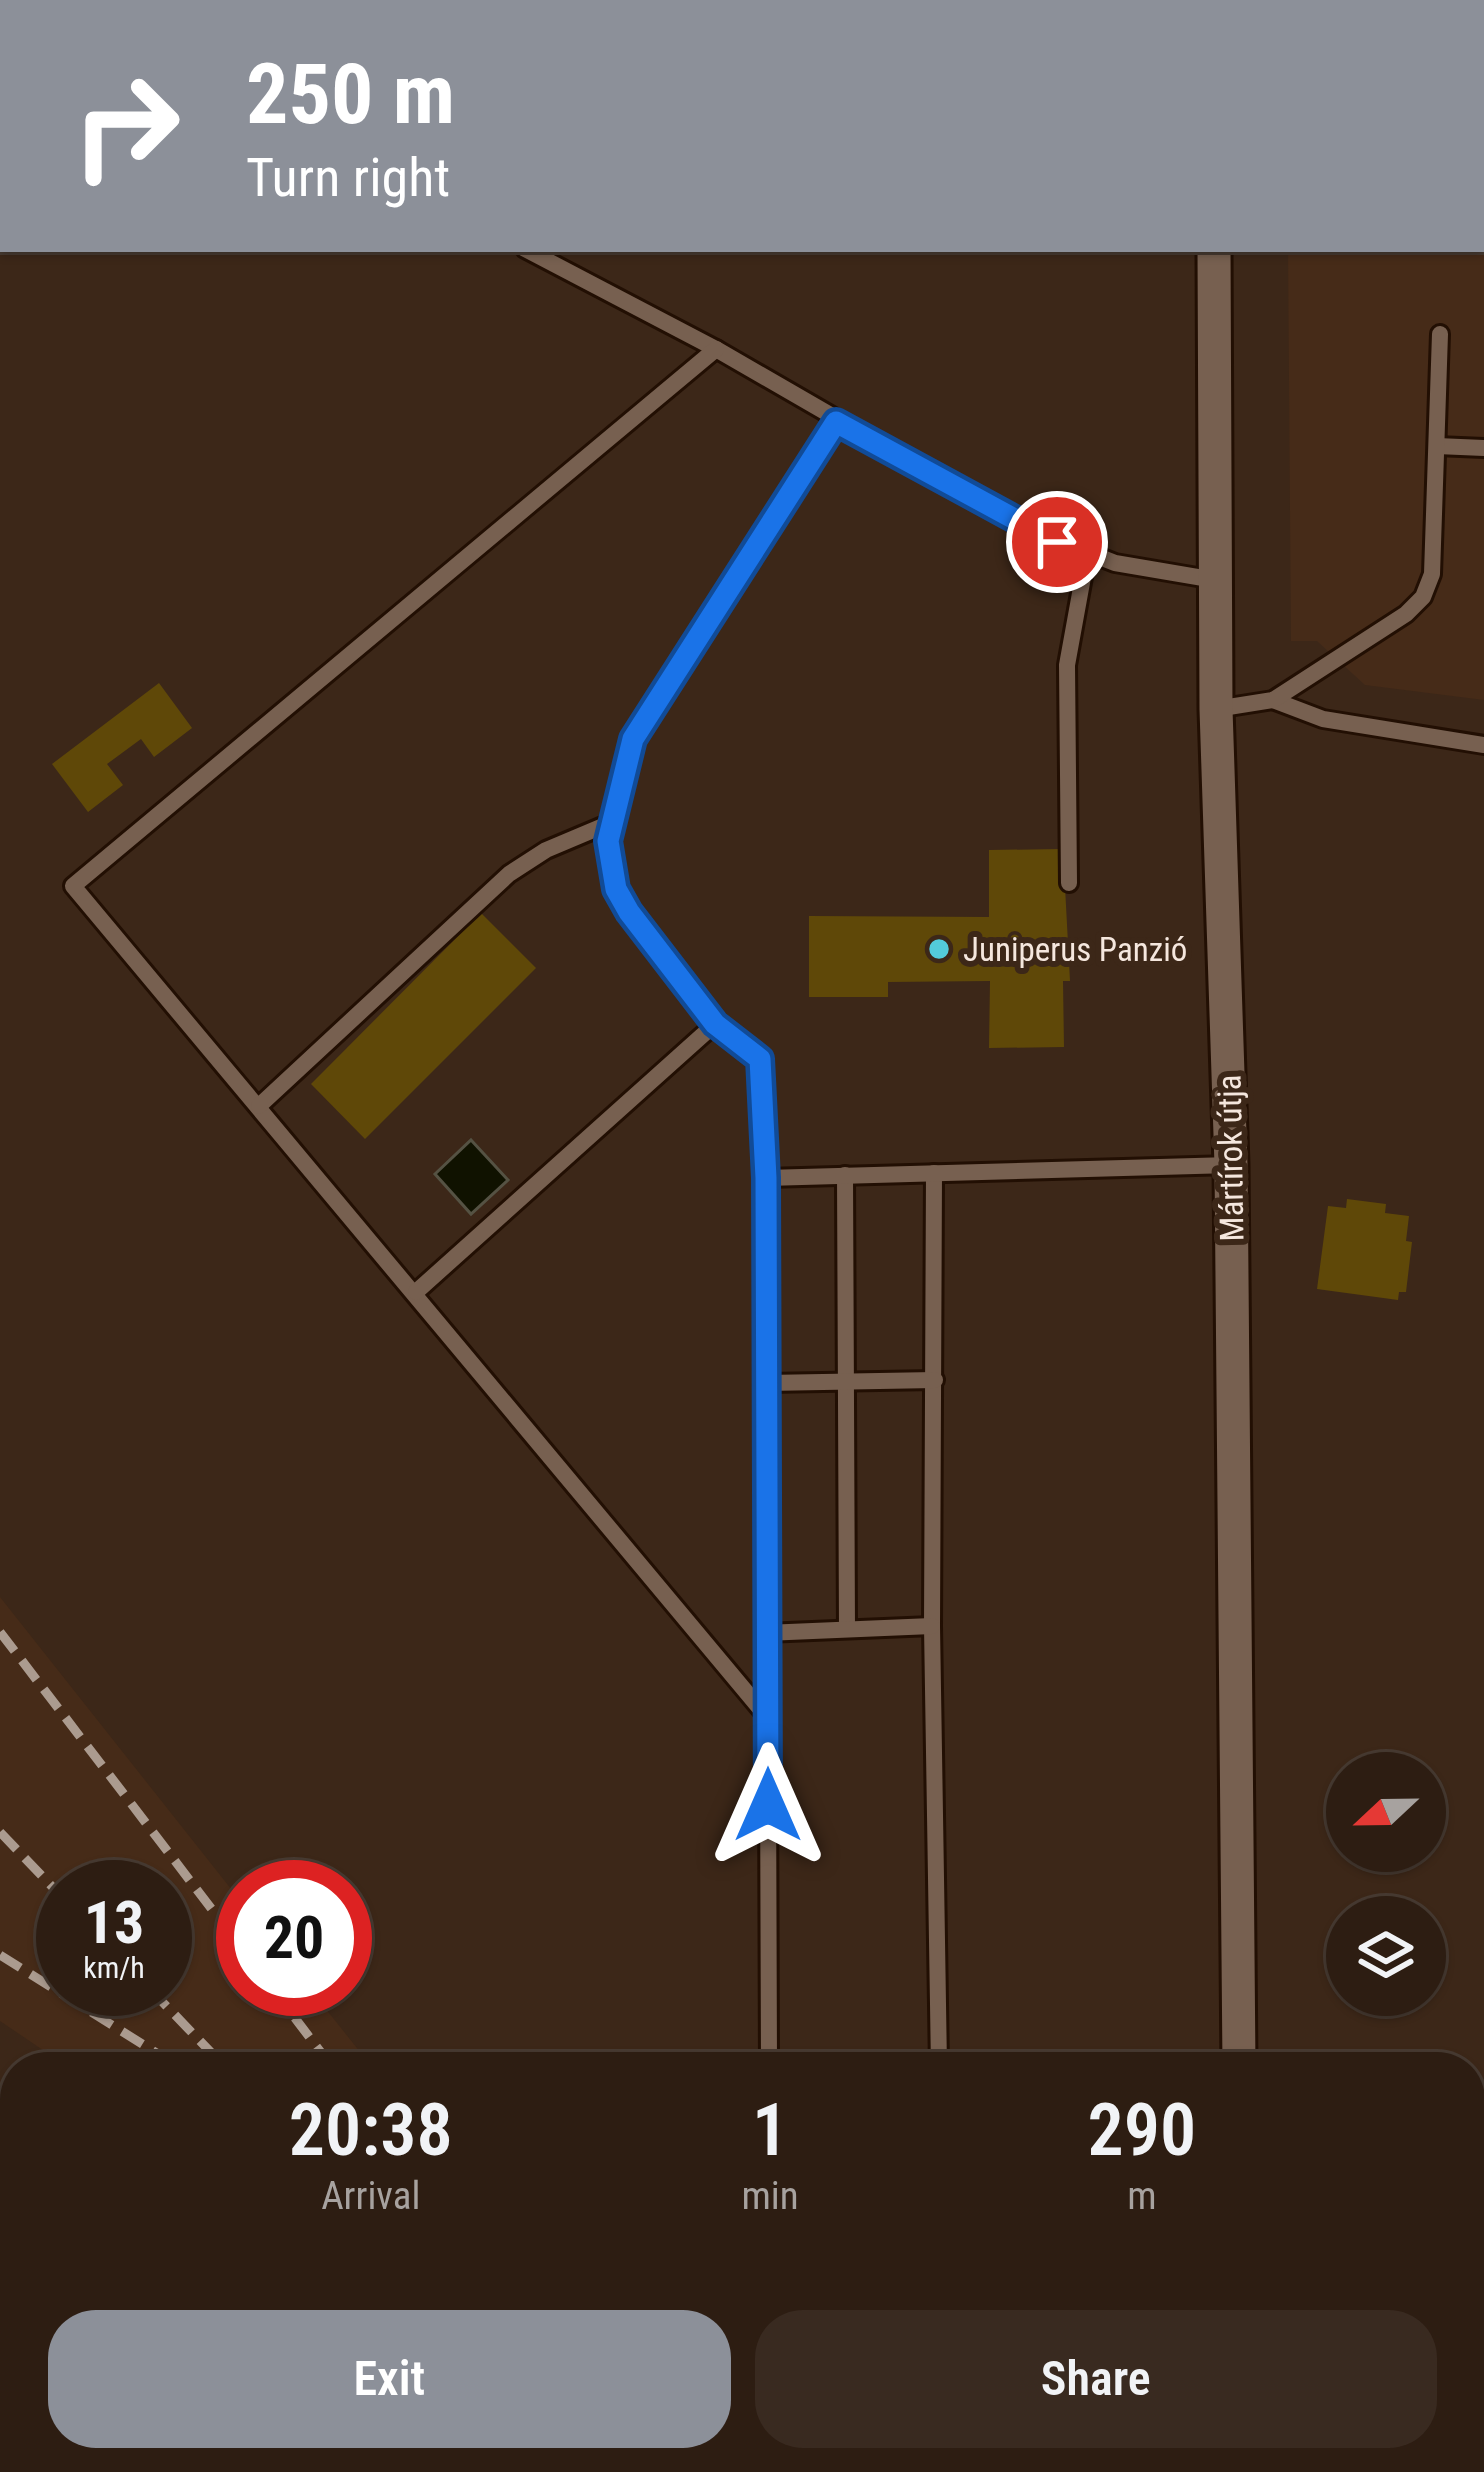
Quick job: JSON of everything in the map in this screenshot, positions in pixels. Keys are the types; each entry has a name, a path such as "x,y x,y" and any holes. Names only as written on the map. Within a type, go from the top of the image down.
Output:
{"street":[{"name":"Mártírok útja","path":"1214,252 1216,709 1232,1165 1239,2052"}],"lane":[{"path":"530,252 716,349 1026,528 1088,555 1216,580"},
{"path":"1216,709 1273,700 1406,614 1423,597 1432,574 1440,334"},
{"path":"716,349 73,886 767,1718"},
{"path":"769,2052 766,1178 760,1059 715,1024 616,889 608,841 633,739 836,422"},
{"path":"1437,446 1484,448"},
{"path":"1069,883 1067,665 1088,555"},
{"path":"1273,700 1322,719 1484,745"},
{"path":"259,1106 509,874 546,850 610,823"},
{"path":"416,1292 715,1024"},
{"path":"766,1178 1232,1165"},
{"path":"934,1173 932,1626 939,2052"},
{"path":"844,1175 847,1629"},
{"path":"767,1383 935,1380"},
{"path":"765,1633 932,1626"}],"shaded area":[{"path":"1288,252 1484,252 1484,700 1365,685 1317,641 1291,641"},
{"path":"471,1140 508,1180 471,1214 435,1174"},
{"path":"0,1597 216,1870 216,2016 331,2016 360,2052 46,2052 0,2021"}],"building":[{"path":"159,683 192,728 154,757 141,739 107,764 123,785 88,812 52,764"},
{"name":"Juniperus Panzió","path":"1063,849 1070,981 1063,981 1064,1047 989,1048 990,981 888,982 888,997 809,997 809,916 989,917 989,850"},
{"path":"481,913 536,968 365,1139 311,1084"},
{"path":"1347,1199 1386,1204 1385,1213 1409,1216 1406,1241 1412,1242 1406,1292 1399,1292 1398,1300 1317,1289 1328,1206 1346,1208"}],"railway":[{"path":"0,1632 216,1915"},
{"path":"0,1832 36,1870"},
{"path":"0,1955 155,2052"},
{"path":"176,2016 211,2052"},
{"path":"293,2016 321,2052"}],"place":[{"name":"Juniperus Panzió","path":"939,949"}],"route":[{"path":"768,1805 766,1178 760,1059 715,1024 629,912 610,866 610,823 633,739 836,422 1057,542"}]}
